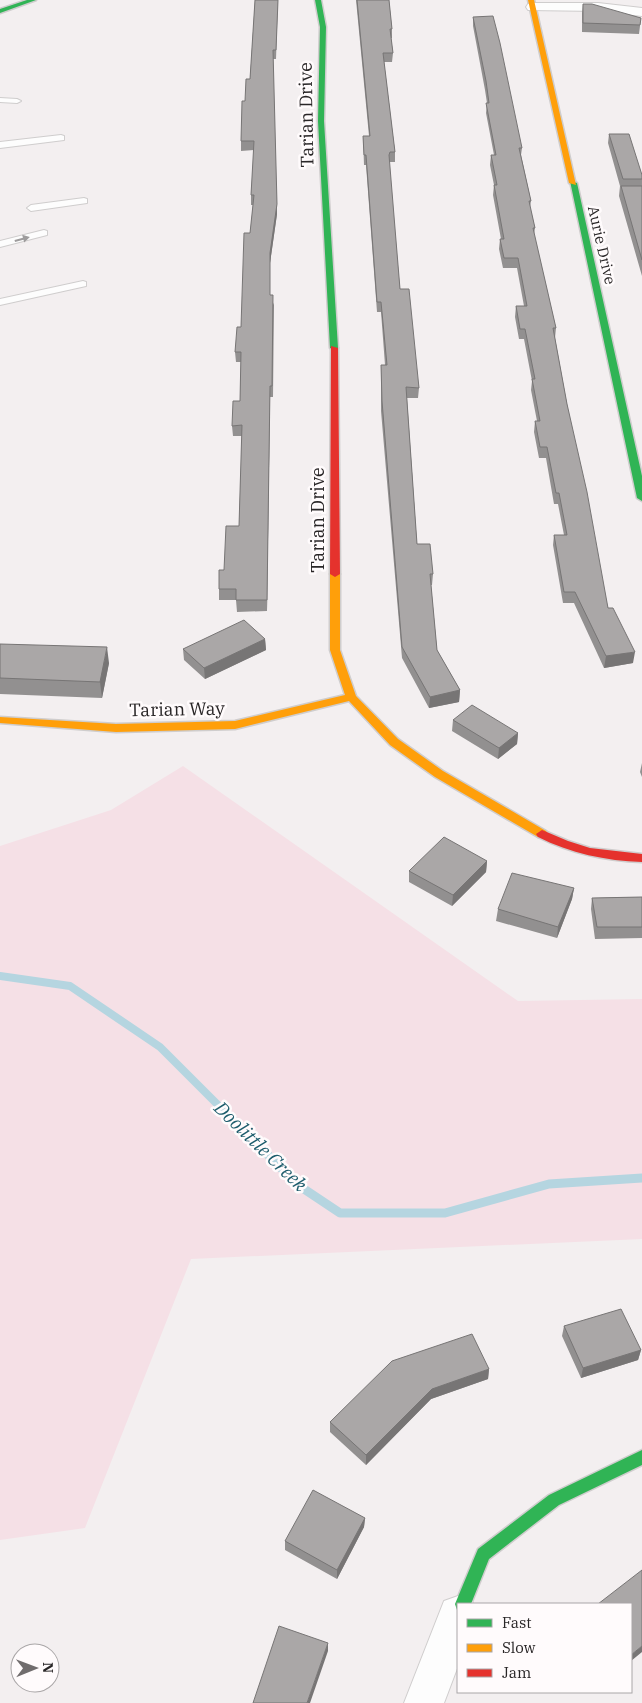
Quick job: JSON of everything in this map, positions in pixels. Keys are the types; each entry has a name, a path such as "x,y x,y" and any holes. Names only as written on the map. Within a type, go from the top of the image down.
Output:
{"street":[{"path":"0,11 34,0"},
{"name":"Tarian Drive","path":"318,0 323,27 321,121 334,357 335,650 351,698 394,742 439,774 558,843 627,858 642,858"},
{"path":"532,4 598,7 642,12"},
{"name":"Aurie Drive","path":"532,4 614,363 642,498"},
{"name":"Tarian Way","path":"0,720 116,728 234,725 351,698"},
{"path":"463,1603 483,1554 554,1500 642,1457"},
{"path":"424,1703 457,1618"}],"lane":[{"path":"0,100 17,101"},
{"path":"0,145 61,138"},
{"path":"31,208 84,202"},
{"path":"0,244 44,233"},
{"path":"0,302 82,284"}],"shaded area":[{"path":"183,766 518,1001 642,999 642,1239 191,1259 85,1528 0,1540 0,846 111,810"}],"building":[{"path":"255,0 278,0 276,50 273,50 277,204 270,253 270,295 273,295 267,600 236,600 236,589 219,589 219,570 224,570 226,526 239,526 242,425 232,426 233,401 240,401 241,352 235,352 237,327 241,327 244,233 250,233 254,195 251,195 254,141 241,141 242,101 245,101 246,79 250,79"},
{"path":"357,0 389,0 393,53 383,53 395,152 390,152 389,155 400,289 409,289 419,388 406,387 417,544 430,544 433,574 430,574 437,650 460,690 430,697 402,647 382,401 381,365 387,365 381,302 377,302 366,155 364,155 363,136 370,136"},
{"path":"583,4 592,4 641,18 640,25 583,23"},
{"path":"493,16 522,148 519,148 531,201 529,201 535,228 533,228 556,328 553,328 567,404 587,492 608,608 613,608 635,652 606,656 575,592 564,592 554,535 567,535 559,493 556,493 547,447 540,447 535,421 540,421 532,379 535,379 525,329 520,329 516,306 527,306 518,258 504,258 500,239 504,239 494,185 497,185 491,155 496,155 486,103 489,103 486,81 473,17"},
{"path":"609,134 629,134 642,179 623,179"},
{"path":"621,186 642,186 642,260"},
{"path":"244,620 265,639 204,668 183,649"},
{"path":"0,644 107,647 100,682 0,678"},
{"path":"472,705 518,733 499,748 453,720"},
{"path":"444,837 487,861 453,895 409,871"},
{"path":"512,873 574,888 558,927 498,909"},
{"path":"642,897 642,927 597,927 592,898"},
{"path":"621,1309 641,1350 583,1368 564,1326"},
{"path":"472,1334 489,1369 432,1389 366,1455 330,1422 392,1361"},
{"path":"313,1490 365,1518 337,1570 285,1541"},
{"path":"642,1570 642,1646 632,1654 632,1603 599,1603"},
{"path":"279,1626 328,1643 307,1703 253,1703"}],"waterway":[{"name":"Doolittle Creek","path":"0,976 70,986 160,1047 298,1185 340,1213 445,1213 549,1184 642,1178"}],"traffic: fast":[{"path":"0,11 33,0"},
{"path":"318,0 323,27 321,121 334,348"},
{"path":"573,183 614,363 642,498"},
{"path":"463,1603 483,1554 554,1500 642,1457"}],"traffic: slow":[{"path":"531,0 573,183"},
{"path":"335,574 335,650 351,697 394,742 439,774 542,834"},
{"path":"0,720 116,728 235,725 351,697"}],"traffic: jam":[{"path":"334,348 335,574"},
{"path":"542,834 564,844 590,852 642,858"}]}
